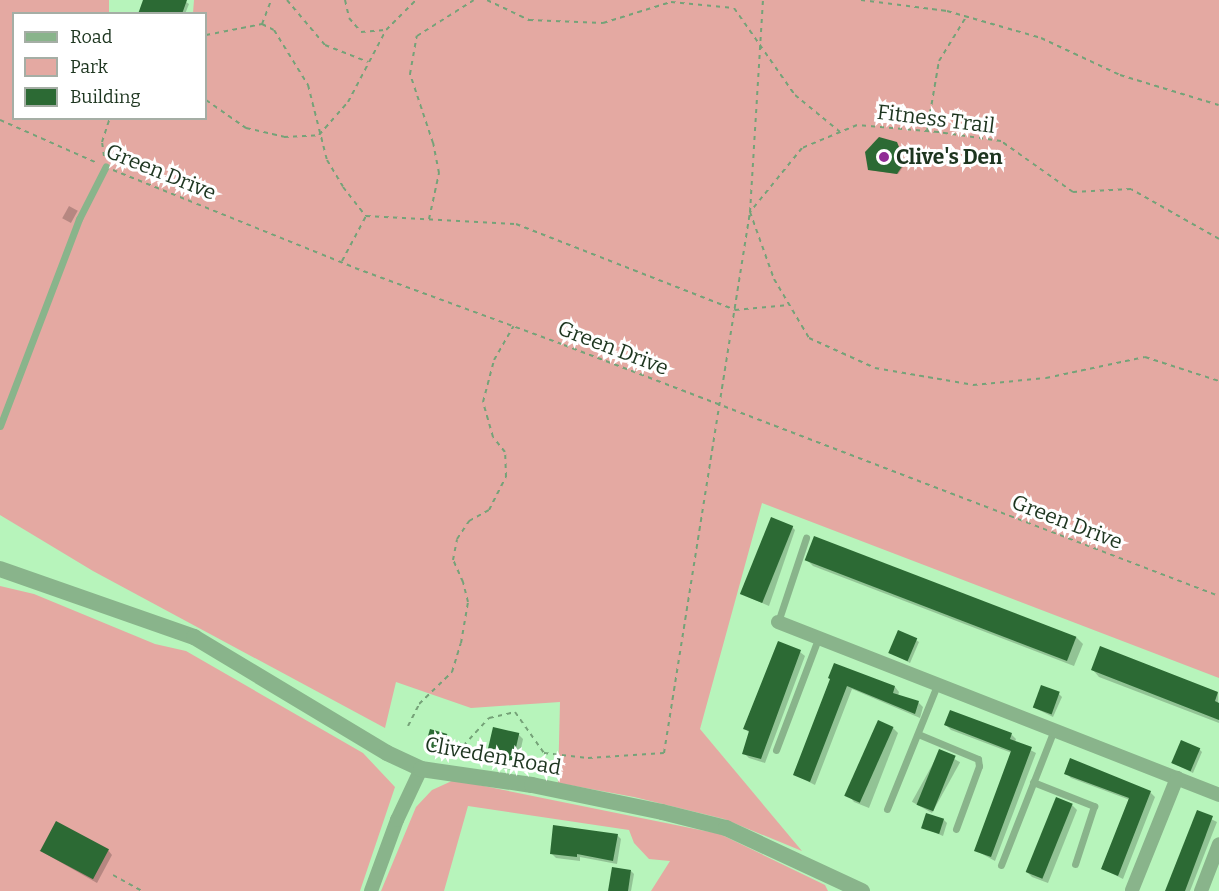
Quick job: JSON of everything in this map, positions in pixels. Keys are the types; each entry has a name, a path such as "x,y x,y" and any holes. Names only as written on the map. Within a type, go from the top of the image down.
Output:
{"street":[{"name":"Cliveden Road","path":"0,569 194,637 387,753 421,769 532,785 726,828 844,887 862,891"},
{"path":"778,622 1219,795"},
{"path":"371,891 397,820 421,769"},
{"path":"1132,890 1177,778"},
{"path":"1201,891 1219,844"}],"lane":[{"path":"0,426 79,219 106,166"},
{"path":"778,622 806,538"},
{"path":"776,750 818,639"},
{"path":"886,809 937,685"},
{"path":"1001,865 1056,731"},
{"path":"918,734 978,759 980,766 956,829"},
{"path":"1034,782 1094,806 1075,864"}],"path":[{"path":"262,24 271,0"},
{"path":"287,0 325,45 368,62"},
{"path":"345,0 349,18 362,32 386,30"},
{"path":"207,101 246,128 284,137 319,135 348,102 386,30 416,0"},
{"path":"429,219 439,173 433,143 410,74 417,36 474,0"},
{"path":"487,0 529,20 603,23 671,2 734,8 795,95 840,132"},
{"path":"440,773 463,744 489,718 515,712 544,753 588,758 664,753 721,406 750,212 762,0"},
{"path":"861,0 892,2 966,16 1041,38 1120,75 1219,105"},
{"path":"886,0 892,2"},
{"path":"927,131 939,61 966,16"},
{"path":"207,35 262,24 274,30 308,85 327,160 343,187 366,216 516,224 735,310 789,305"},
{"name":"Green Drive","path":"0,120 341,262 1219,596"},
{"path":"106,166 102,142 109,120"},
{"name":"Fitness Trail","path":"750,212 802,148 857,125 938,132 1001,141 1073,192 1131,189 1219,239"},
{"path":"750,212 774,279 809,338 875,368 973,385 1046,378 1144,357 1219,381"},
{"path":"341,262 366,216"},
{"path":"408,726 419,704 452,672 461,643 468,602 464,582 453,560 457,539 469,521 489,510 506,477 505,452 493,437 483,402 494,360 514,326"},
{"path":"113,875 142,891"}],"green space":[{"path":"0,0 109,0 109,12 12,12 12,120 207,120 207,12 193,12 194,0 1219,0 1219,678 762,503 700,729 802,851 724,819 634,797 558,783 560,702 471,708 396,682 385,728 93,571 0,515"},
{"path":"0,586 34,594 155,644 186,651 363,753 395,787 360,891 0,891"},
{"path":"454,780 720,834 825,885 828,891 651,891 670,861 649,859 634,843 629,830 468,806 444,891 381,891 416,807 432,790"}],"building":[{"path":"143,0 187,0 183,12 139,12"},
{"name":"Clive's Den","path":"879,137 897,142 905,162 897,174 868,170 865,152"},
{"path":"771,517 793,526 762,603 740,594"},
{"path":"814,536 1076,637 1067,661 805,560"},
{"path":"898,630 917,638 908,661 888,653"},
{"path":"778,641 801,650 761,759 742,754 749,731 743,729"},
{"path":"1100,646 1218,692 1215,701 1219,703 1219,720 1091,670"},
{"path":"834,663 895,686 893,693 919,701 915,714 847,686 810,782 793,775"},
{"path":"1041,685 1060,692 1052,714 1033,708"},
{"path":"950,710 1012,733 1010,739 1032,747 991,857 974,851 1011,751 944,725"},
{"path":"878,720 894,727 860,803 844,796"},
{"path":"493,727 519,733 511,768 485,762"},
{"path":"430,729 447,734 442,752 425,747"},
{"path":"1181,740 1200,748 1191,771 1171,763"},
{"path":"939,749 956,756 933,811 917,805"},
{"path":"1070,758 1151,791 1118,876 1101,869 1129,798 1064,774"},
{"path":"1056,797 1073,804 1042,879 1026,872"},
{"path":"1197,810 1213,816 1185,891 1165,891"},
{"path":"926,813 944,819 939,834 921,828"},
{"path":"56,821 109,849 93,879 40,851"},
{"path":"553,825 618,834 613,861 577,854 577,857 550,854"},
{"path":"612,867 631,870 628,891 608,891"}],"place":[{"name":"Clive's Den","path":"884,157"}]}
